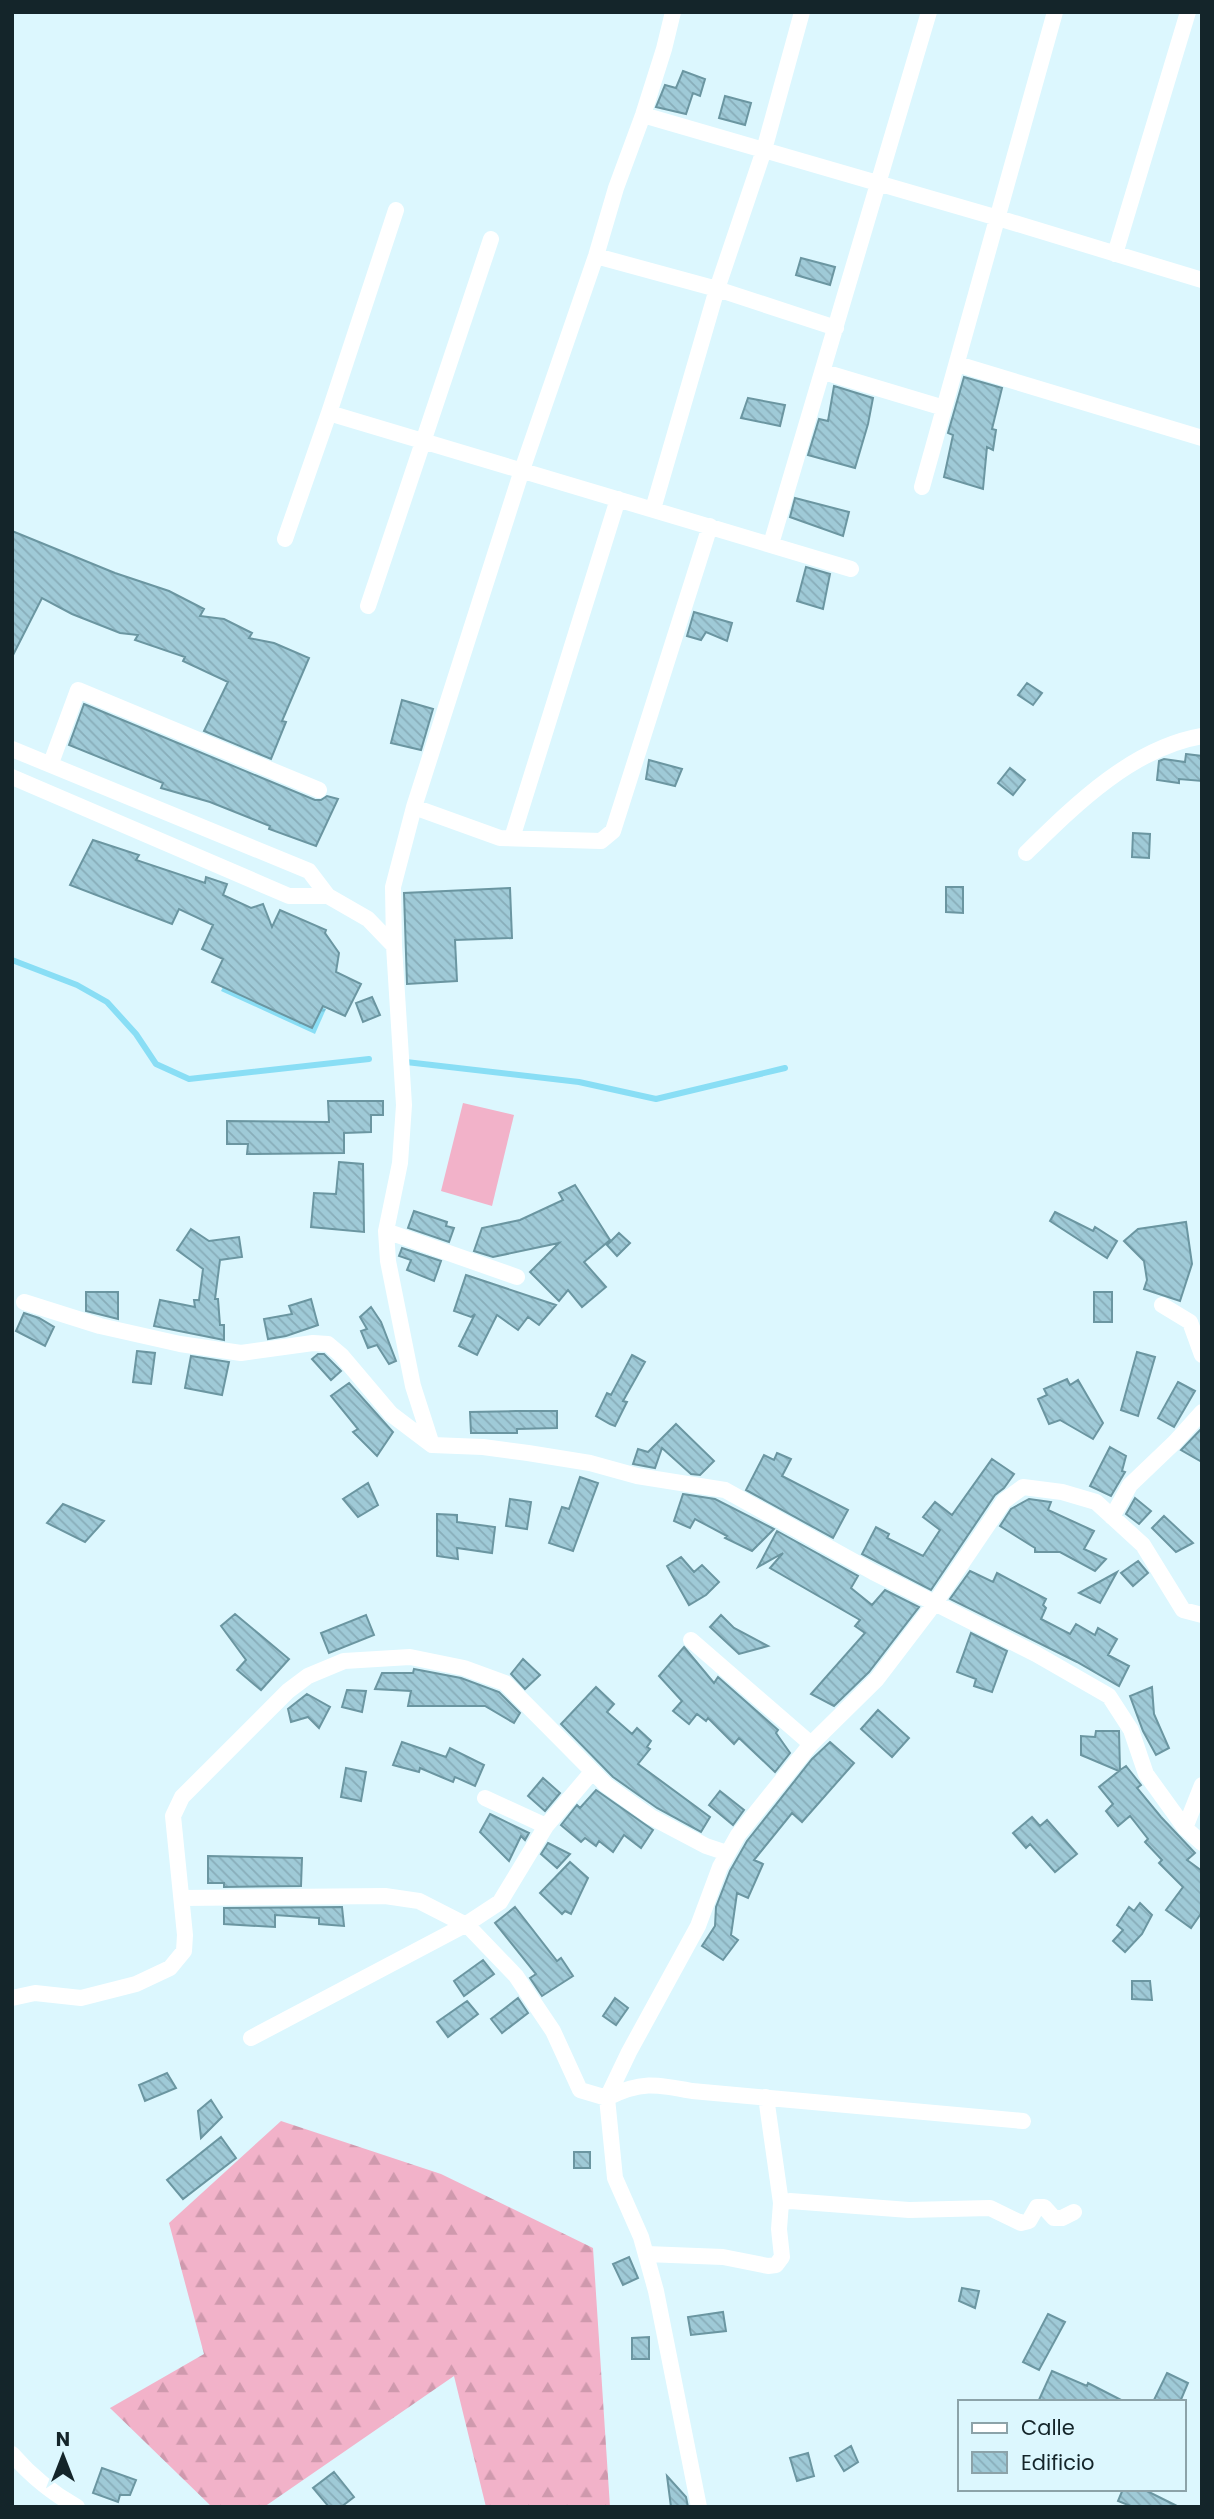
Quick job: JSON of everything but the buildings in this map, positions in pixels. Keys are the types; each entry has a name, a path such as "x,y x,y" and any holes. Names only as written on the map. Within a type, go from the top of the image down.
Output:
{"street":[{"path":"432,1446 413,1386 388,1261 386,1231 400,1163 404,1105 393,887 414,807 522,470 643,115 673,12"},
{"path":"653,509 717,289 764,150 802,12"},
{"path":"771,544 929,12"},
{"path":"922,487 1055,12"},
{"path":"1115,254 1188,12"},
{"path":"643,115 1202,280"},
{"path":"285,539 396,209"},
{"path":"369,606 491,239"},
{"path":"596,256 717,289 836,328"},
{"path":"957,364 1202,438"},
{"path":"824,372 944,408"},
{"path":"329,413 851,569"},
{"path":"512,838 618,499"},
{"path":"414,807 500,838 601,841 613,831 710,526"},
{"path":"51,763 78,690 319,790"},
{"path":"1026,853 1079,802 1125,769 1178,740 1202,736"},
{"path":"12,748 309,872 328,896 369,919 394,946"},
{"path":"12,777 289,896 328,896"},
{"path":"386,1231 517,1277"},
{"path":"24,1302 100,1326 180,1344 241,1353 313,1343 328,1344 341,1355 391,1414 432,1446 482,1447 528,1453 590,1463 636,1476 725,1490 873,1572 1036,1654 1109,1696 1131,1730 1146,1774 1185,1828 1202,1843"},
{"path":"1162,1305 1190,1322 1202,1355"},
{"path":"1112,1517 1130,1485 1202,1412"},
{"path":"699,2507 656,2291 641,2237 615,2178 607,2098 698,1926 727,1853 738,1835 811,1744 877,1679 1004,1501 1023,1487 1062,1492 1096,1502 1143,1545 1183,1610 1202,1615"},
{"path":"691,1640 811,1744"},
{"path":"12,1998 35,1993 81,1998 136,1984 170,1968 184,1951 182,1898 173,1816 182,1797 288,1691 308,1675 344,1661 410,1657 464,1668 505,1683 592,1772 651,1817 706,1846 727,1853"},
{"path":"251,2038 466,1925 500,1902 546,1826 592,1772"},
{"path":"1185,1828 1202,1785"},
{"path":"485,1798 546,1826"},
{"path":"182,1898 385,1896 419,1901 466,1925 516,1976 553,2031 580,2090 607,2098 626,2088 654,2083 692,2091 1023,2121"},
{"path":"646,2254 723,2258 776,2265 782,2257 779,2229 781,2203 766,2097"},
{"path":"781,2203 806,2201 909,2210 990,2208 1021,2223 1029,2221 1037,2207 1044,2207 1054,2218 1062,2218 1074,2212"},
{"path":"12,2454 29,2473 61,2498 78,2507"}],"green space":[{"path":"463,1103 514,1115 492,1206 441,1191"},
{"path":"281,2121 441,2174 593,2248 610,2507 486,2507 454,2376 264,2507 212,2507 110,2408 204,2354 169,2223"}],"water":[{"path":"233,967 326,1009 315,1034 221,991"}],"waterway":[{"path":"12,960 77,985 107,1002 136,1034 156,1064 189,1079 369,1059"},
{"path":"406,1062 579,1082 656,1099 785,1068"}]}
